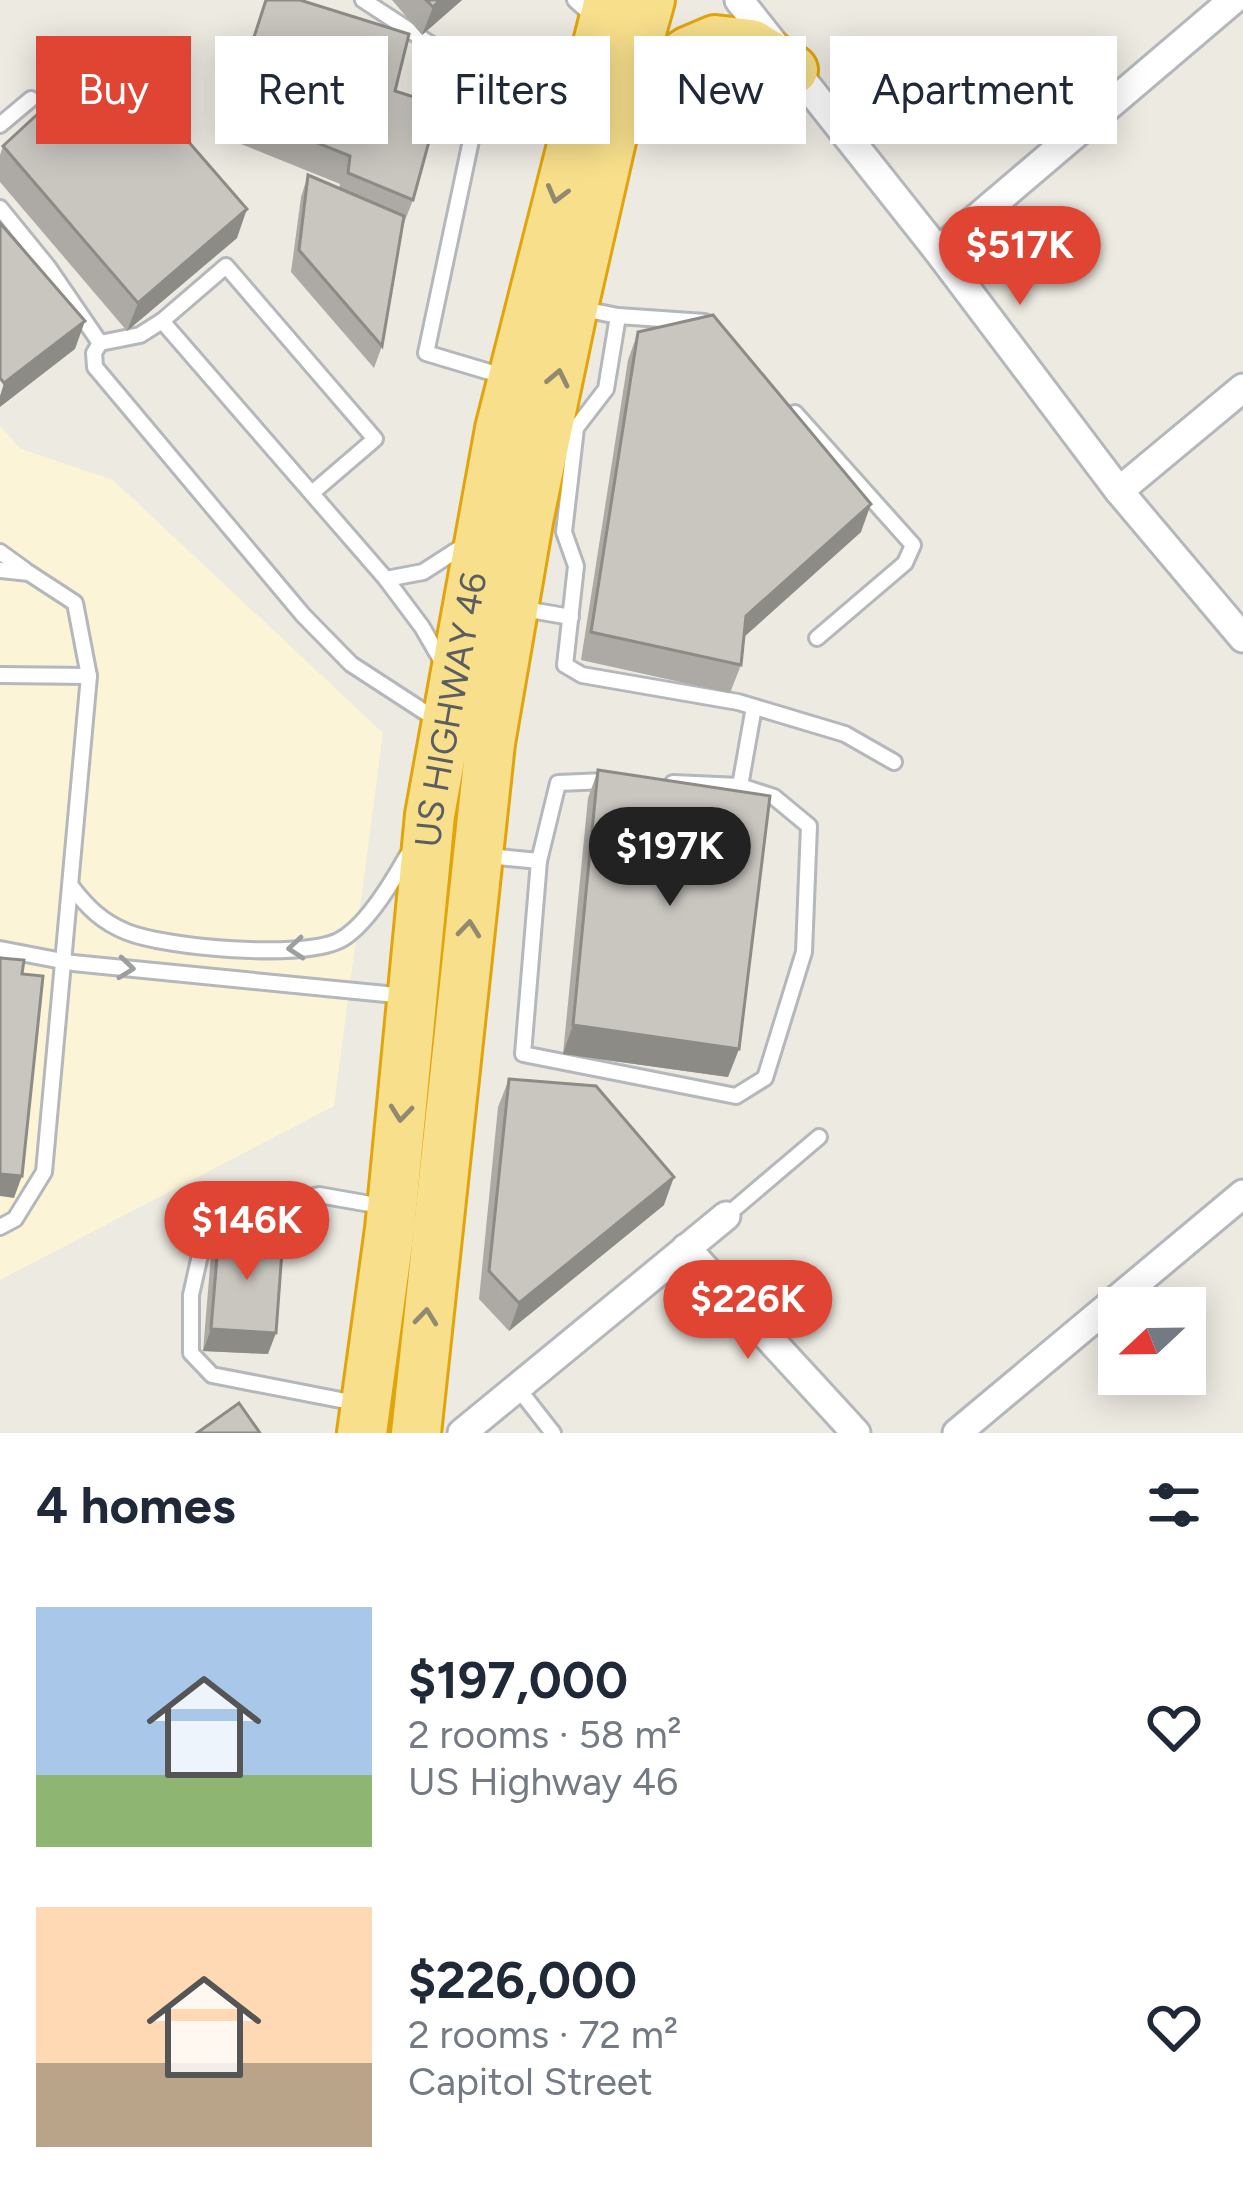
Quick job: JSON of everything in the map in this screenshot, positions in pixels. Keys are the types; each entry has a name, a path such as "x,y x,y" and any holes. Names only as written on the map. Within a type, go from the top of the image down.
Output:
{"highway":[{"name":"US HIGHWAY 46","path":"610,92 650,0"},
{"path":"610,112 634,90"},
{"name":"US HIGHWAY 46","path":"416,1433 437,999 430,815 512,379 589,144"},
{"name":"US HIGHWAY 46","path":"363,1419 392,1208 437,999 477,855 513,607 549,503 596,311 595,144"}],"street":[{"path":"938,251 1233,0"},
{"path":"753,6 772,36"},
{"path":"806,86 938,251 1119,491 1243,638"},
{"path":"1119,491 1243,388"},
{"path":"957,1433 1243,1194"},
{"path":"461,1433 726,1216"},
{"path":"686,1248 856,1433"}],"lane":[{"path":"363,0 418,36"},
{"path":"0,125 32,99"},
{"path":"470,144 425,353 512,379"},
{"path":"0,208 100,343"},
{"path":"312,493 375,439 226,266 140,335 100,343 94,353 95,367 303,615 351,664 450,704"},
{"path":"596,311 713,322"},
{"path":"162,321 386,579 422,627 450,704"},
{"path":"790,408 913,545 904,563 818,638"},
{"path":"549,503 576,566 565,665 582,675 754,706 845,734 894,762"},
{"path":"386,579 422,572 480,536"},
{"path":"0,552 75,603 89,676 44,1172 15,1219 0,1227"},
{"path":"0,570 29,573"},
{"path":"513,607 571,617"},
{"path":"0,675 89,676"},
{"path":"740,786 754,706"},
{"path":"605,781 558,784 539,861 523,1054 736,1096 765,1078 804,952 808,826 774,797 740,786 653,783"},
{"path":"71,886 97,917 131,934 233,949 299,951 340,940 387,892 430,815"},
{"path":"477,855 539,861"},
{"path":"0,949 64,962 437,999"},
{"path":"726,1216 819,1137"},
{"path":"363,1419 212,1375 191,1352 191,1295 205,1233 245,1211 320,1195 392,1208"},
{"path":"517,1387 553,1433"}],"shaded area":[{"path":"0,426 21,449 113,480 383,733 334,1106 0,1280"}],"building":[{"path":"266,0 300,0 409,34 395,91 412,96 412,144 428,144 413,200 348,173 350,156 320,144 388,144 388,36 254,36"},
{"path":"36,116 36,144 191,144 247,209 138,303 3,146"},
{"path":"308,175 404,216 382,346 299,250"},
{"path":"0,223 85,321 4,383 0,378"},
{"path":"713,315 871,504 746,616 741,665 591,632 638,332"},
{"path":"598,770 770,796 739,1049 573,1025"},
{"path":"0,958 24,960 22,974 43,976 22,1176 0,1174"},
{"path":"509,1079 596,1086 674,1177 519,1303 489,1271"},
{"path":"219,1233 283,1237 276,1333 211,1329"},
{"path":"239,1403 260,1433 197,1433"}]}
